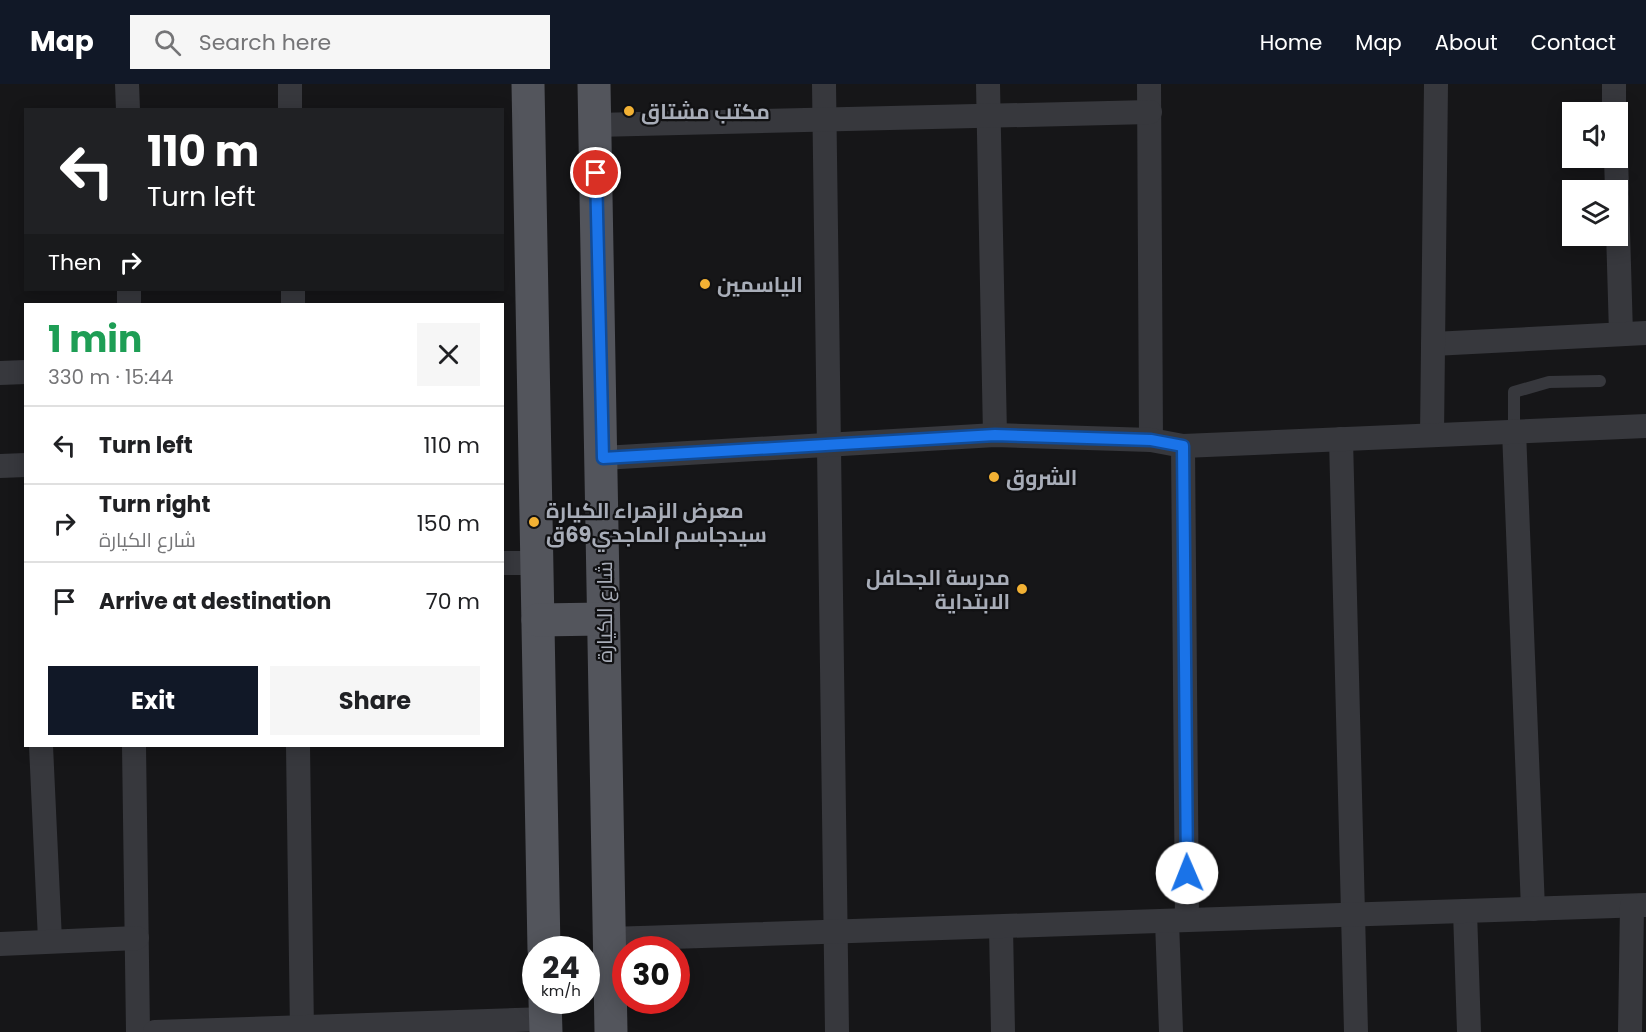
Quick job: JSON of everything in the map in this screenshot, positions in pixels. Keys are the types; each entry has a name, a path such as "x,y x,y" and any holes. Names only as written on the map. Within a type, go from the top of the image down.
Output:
{"main road":[{"path":"528,84 544,936"},
{"name":"شارع الكيارة","path":"594,84 603,458 603,619 611,1032"},
{"path":"538,620 603,619"}],"street":[{"path":"127,84 128,108"},
{"path":"290,84 291,108"},
{"path":"824,84 837,1032"},
{"path":"988,84 995,435"},
{"path":"1149,84 1151,440"},
{"path":"1432,435 1436,84"},
{"path":"1614,84 1614,102"},
{"path":"595,125 1150,112"},
{"path":"1618,246 1621,334"},
{"path":"1433,344 1646,333"},
{"path":"0,373 24,372"},
{"path":"603,458 995,435 1151,440 1183,446 1646,426"},
{"path":"1514,431 1533,909"},
{"path":"1341,439 1356,1032"},
{"path":"1171,1032 1177,921 1183,446"},
{"path":"0,466 24,465"},
{"path":"504,563 536,563"},
{"path":"41,747 50,940"},
{"path":"134,747 138,1032"},
{"path":"298,747 302,1029"},
{"path":"609,939 1639,906 1630,1032"},
{"path":"1465,912 1469,1032"},
{"path":"1001,927 1003,1032"},
{"path":"0,944 50,940 137,938"},
{"path":"155,1032 302,1029 545,1017"}],"lane":[{"path":"1514,431 1514,392 1549,382 1600,381"}],"place":[{"name":"مكتب مشتاق","path":"629,111"},
{"name":"الياسمين","path":"705,284"},
{"name":"الشروق","path":"994,477"},
{"name":"معرض الزهراء الكيارة سيدجاسم الماجدي69ق","path":"534,522"},
{"name":"مدرسة الجحافل الابتداية","path":"1022,589"}],"route":[{"path":"596,173 603,458 995,435 1151,440 1183,446 1187,873"}]}
